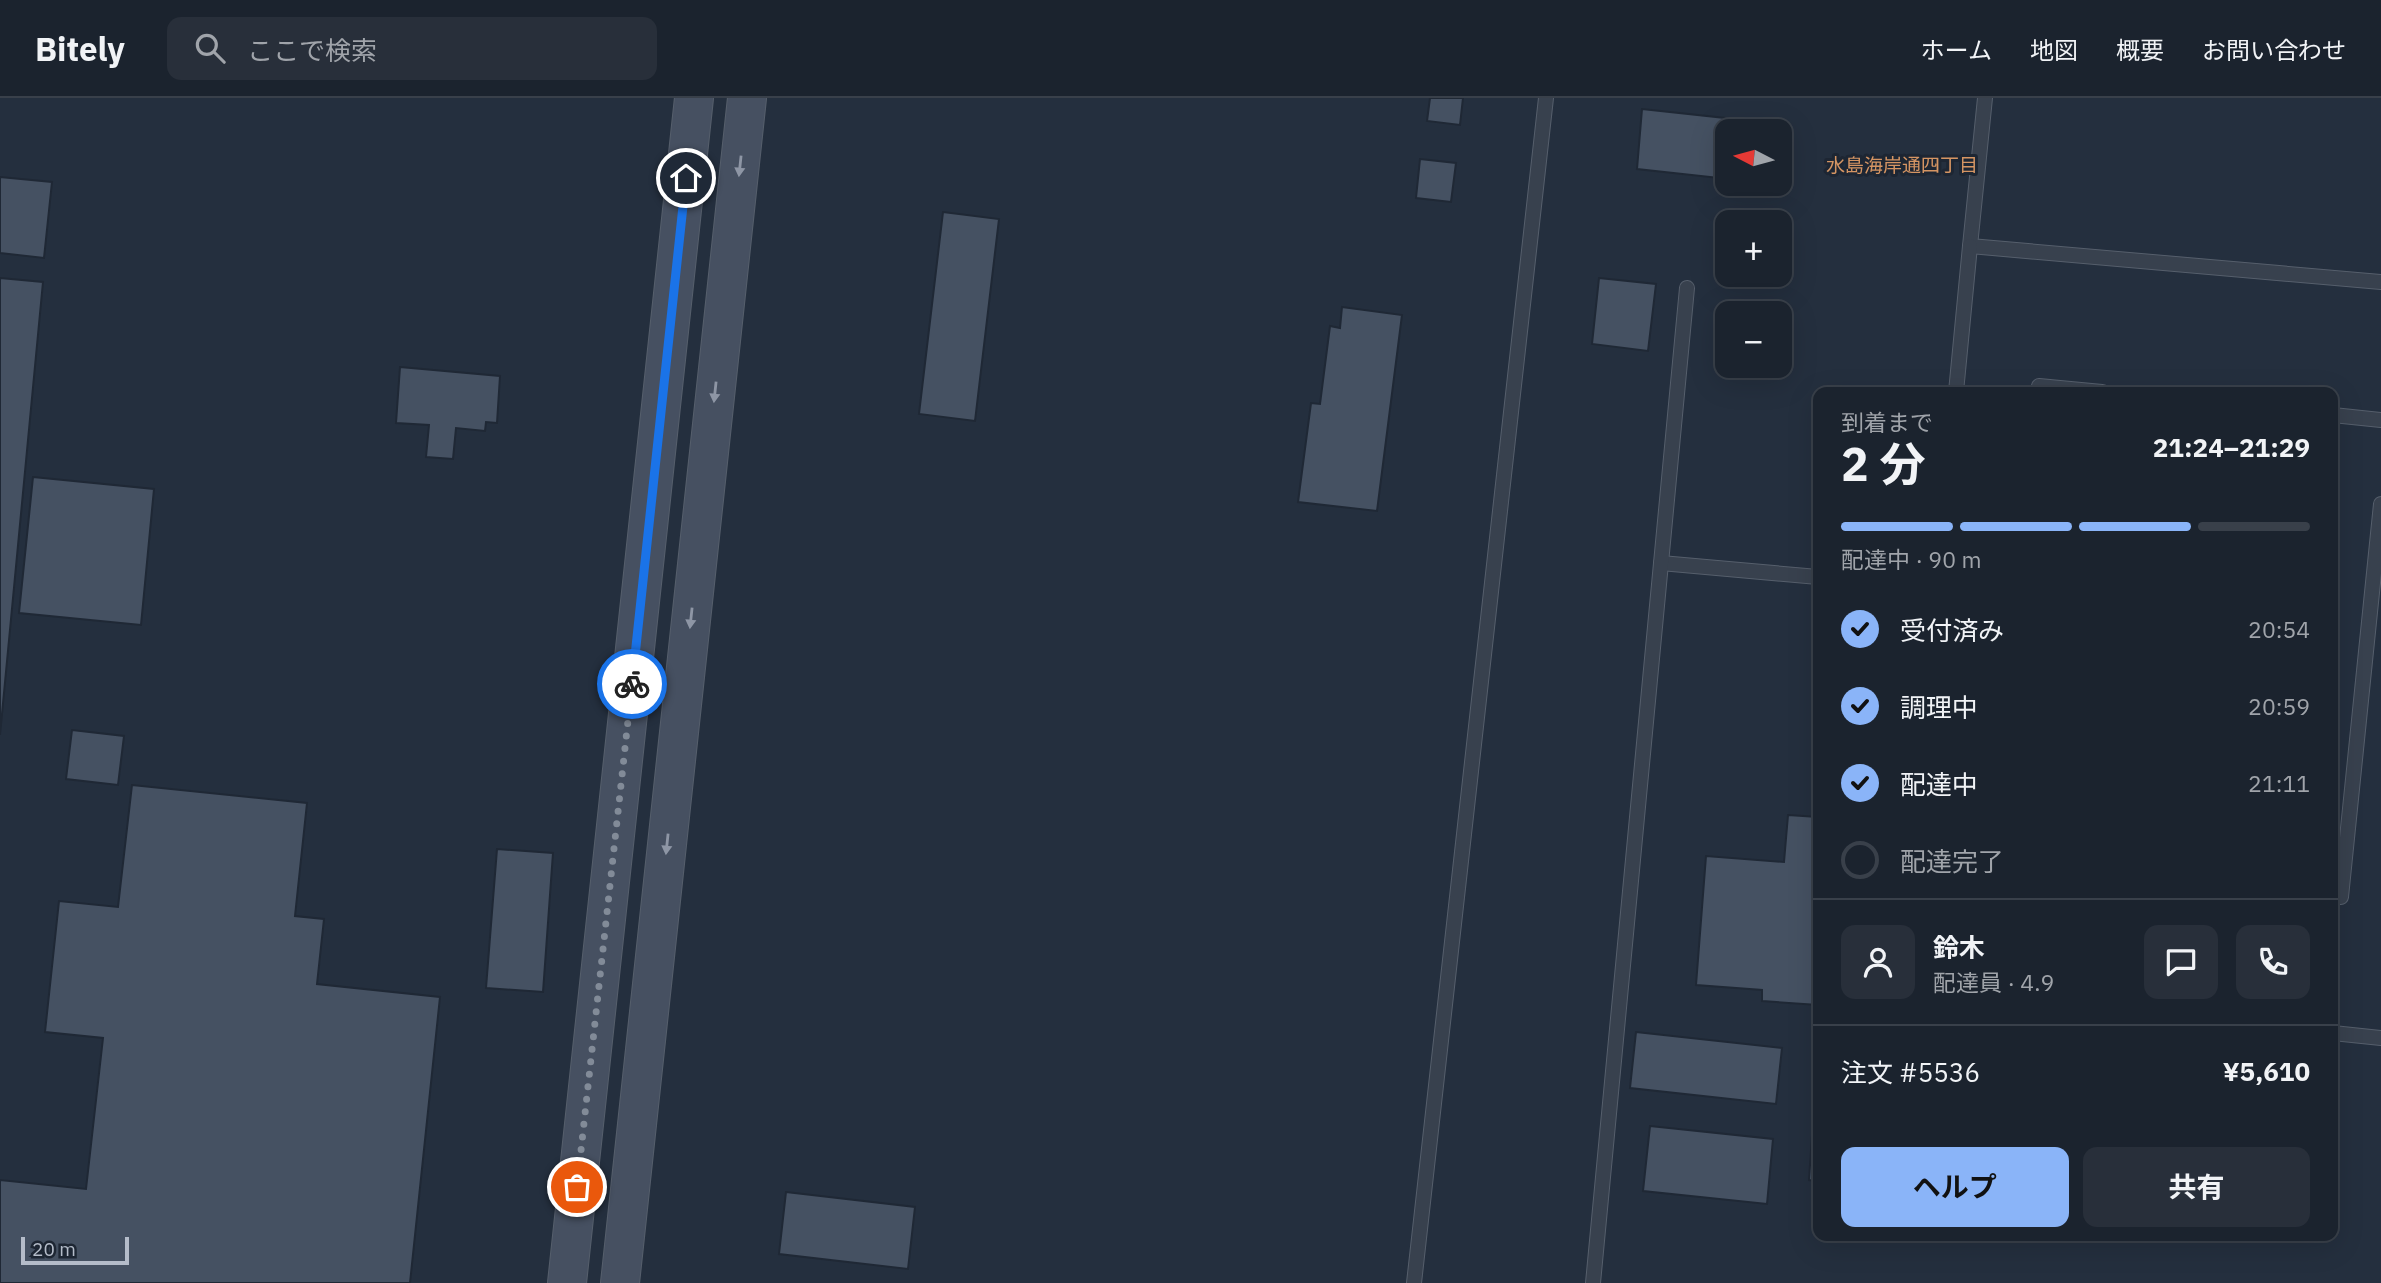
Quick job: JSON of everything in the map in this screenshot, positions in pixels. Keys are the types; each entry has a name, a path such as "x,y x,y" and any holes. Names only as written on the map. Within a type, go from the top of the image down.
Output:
{"street":[{"path":"567,1283 694,98"},
{"path":"620,1283 747,98"}],"lane":[{"path":"1414,1283 1546,98"},
{"path":"1956,387 1985,98"},
{"path":"1969,246 2381,282"},
{"path":"1593,1283 1687,288"},
{"path":"2338,416 2381,420"},
{"path":"2338,897 2341,897 2381,504"},
{"path":"1661,564 1813,577"},
{"path":"2338,1034 2381,1038"}],"building":[{"path":"1430,98 1463,98 1460,125 1427,121"},
{"path":"1642,109 1725,118 1715,119 1715,178 1637,169"},
{"path":"1420,159 1456,163 1451,202 1416,198"},
{"path":"0,177 52,182 44,258 0,253"},
{"path":"943,212 999,219 975,421 919,414"},
{"path":"0,278 43,282 0,735"},
{"path":"1599,278 1656,284 1648,351 1592,344"},
{"path":"1342,307 1402,315 1377,511 1298,502 1311,403 1320,404 1330,326 1340,328"},
{"path":"400,367 500,376 497,423 486,422 485,431 456,428 453,459 426,457 429,425 396,423"},
{"path":"33,477 154,489 141,625 19,613"},
{"path":"72,730 124,736 118,785 66,779"},
{"path":"132,785 307,803 295,916 324,919 317,984 440,997 410,1283 0,1283 0,1180 86,1189 103,1038 45,1032 59,901 118,907"},
{"path":"1788,815 1813,817 1813,1005 1762,1001 1762,990 1696,985 1706,856 1784,862"},
{"path":"497,849 553,853 543,992 486,988"},
{"path":"1636,1032 1782,1048 1776,1104 1630,1088"},
{"path":"1813,1122 1813,1180 1809,1180"},
{"path":"1650,1126 1773,1139 1767,1204 1643,1191"},
{"path":"786,1192 915,1207 908,1269 779,1254"}],"way so far":[{"path":"577,1187 632,684"}],"district":[{"name":"水島海岸通四丁目","path":"1902,165"}],"route":[{"path":"632,684 686,178"}]}
